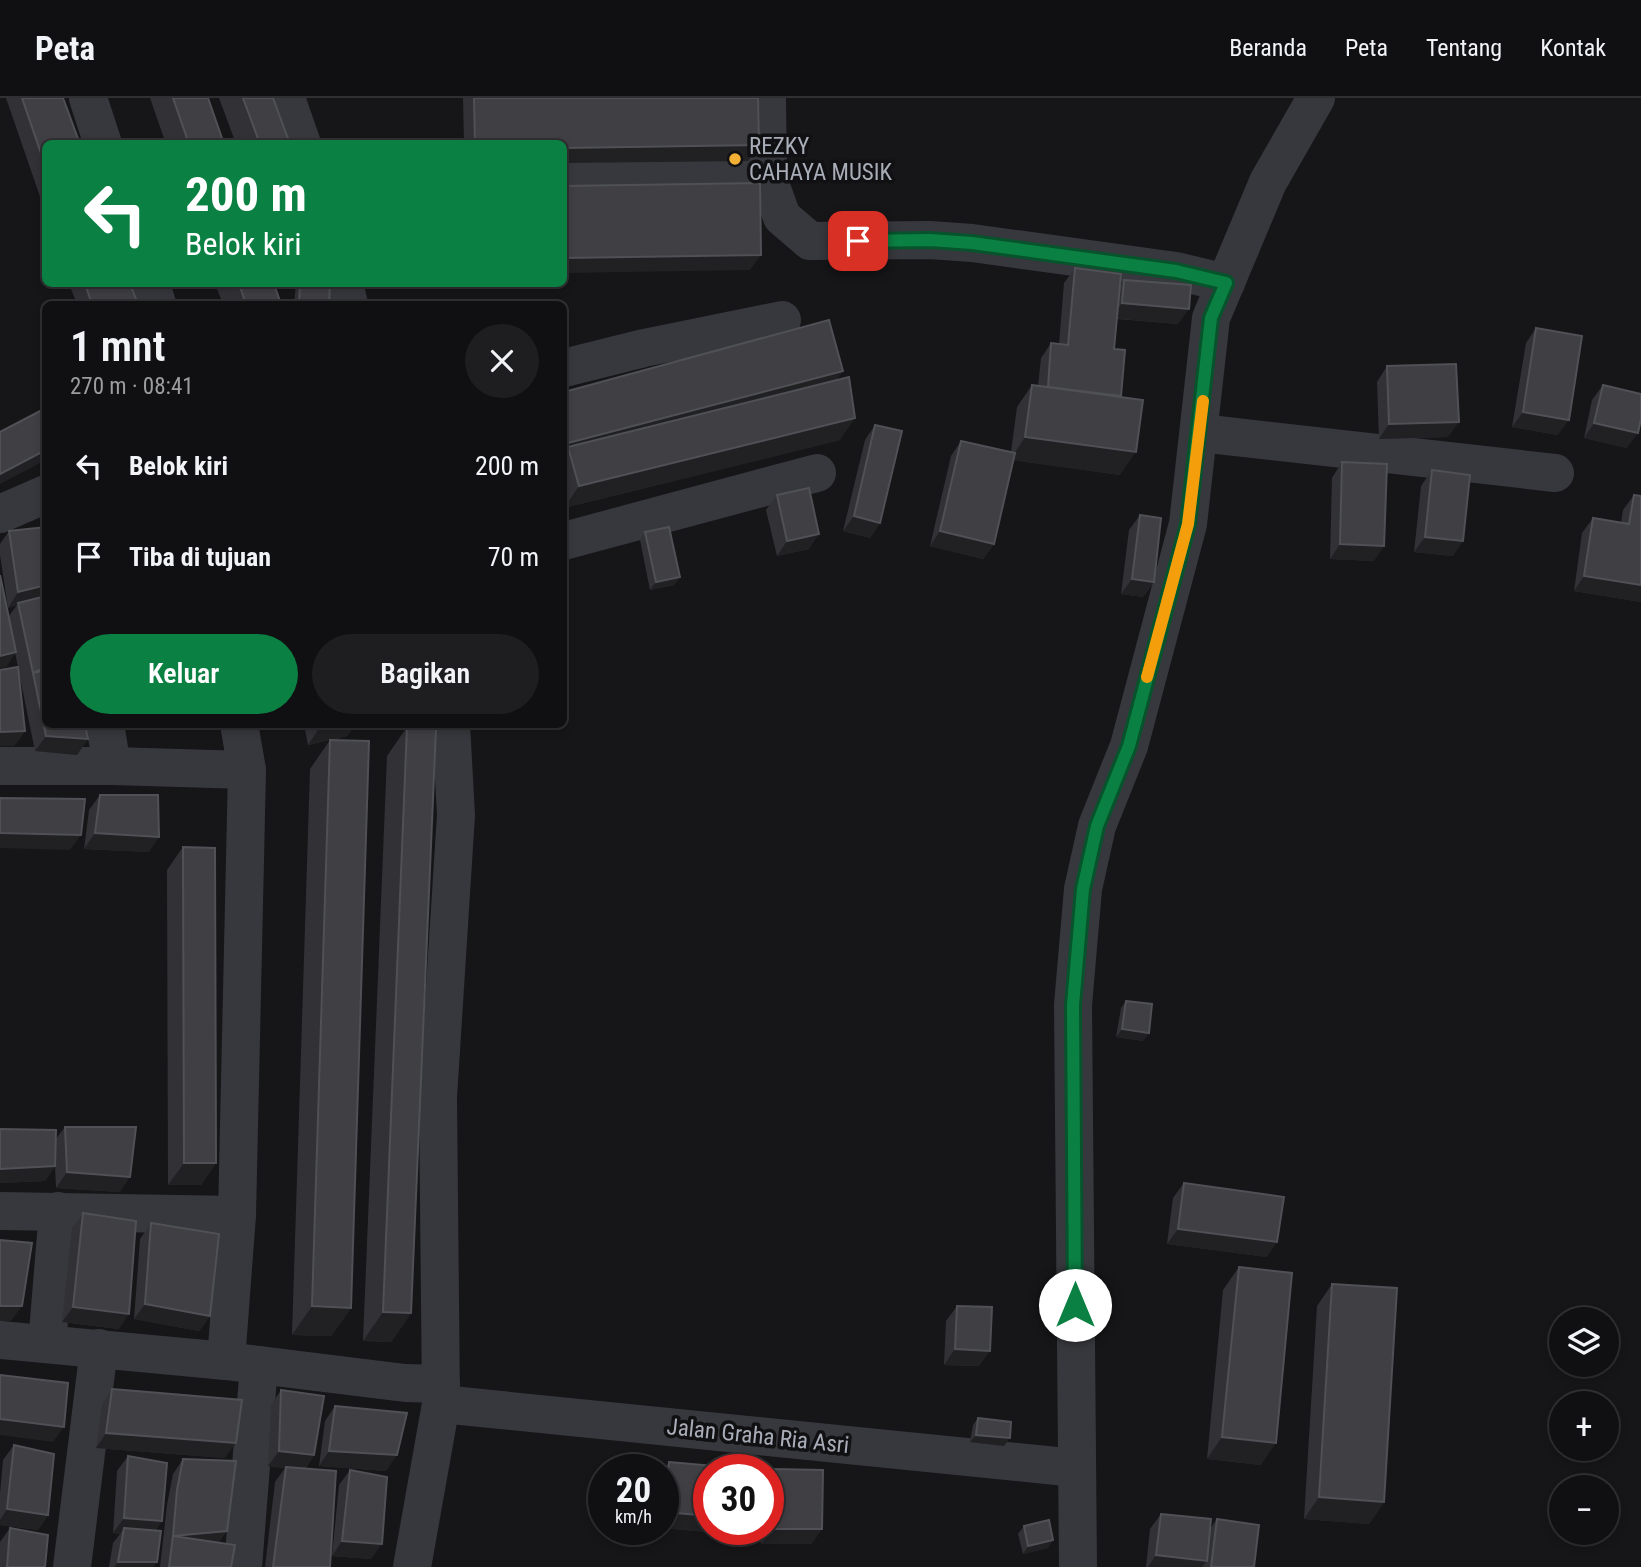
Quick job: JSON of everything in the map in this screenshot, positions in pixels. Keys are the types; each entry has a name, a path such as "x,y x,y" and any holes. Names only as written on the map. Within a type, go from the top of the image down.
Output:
{"street":[{"path":"88,98 102,140"},
{"path":"286,98 301,140"},
{"path":"767,98 768,178 782,216 810,241 930,240 972,243 1176,271 1226,283"},
{"path":"1078,1567 1073,1005 1083,889 1097,826 1129,746 1188,524 1211,318 1268,182 1316,98"},
{"path":"567,180 768,178"},
{"path":"567,367 644,348 782,320"},
{"path":"1200,433 1555,473"},
{"path":"567,540 817,473"},
{"path":"0,514 42,496"},
{"path":"106,728 112,766"},
{"path":"240,728 247,770 237,1215 243,1363 243,1567"},
{"path":"412,1567 441,1394 438,1097 456,815 451,728"},
{"path":"0,766 247,770"},
{"path":"0,1211 237,1215"},
{"path":"47,1344 58,1211"},
{"name":"Jalan Graha Ria Asri","path":"0,1340 243,1363 405,1383 441,1394 1076,1468"},
{"path":"72,1567 99,1348"}],"building":[{"path":"22,98 63,98 79,140 42,140 42,156"},
{"path":"173,98 208,98 223,140 188,140"},
{"path":"243,98 273,98 289,140 259,140"},
{"path":"474,98 758,98 759,145 567,148 567,140 475,140"},
{"path":"760,183 761,255 567,258 567,186"},
{"path":"1075,268 1121,274 1114,349 1125,350 1121,396 1048,387 1051,343 1068,345"},
{"path":"1124,280 1191,285 1189,309 1122,303"},
{"path":"86,287 131,287 137,301 91,301"},
{"path":"240,287 275,287 280,301 245,301"},
{"path":"300,287 330,287 329,301 299,301"},
{"path":"829,320 843,371 568,443 567,391"},
{"path":"1536,328 1582,336 1569,420 1523,412"},
{"path":"1456,364 1459,422 1389,424 1387,366"},
{"path":"849,377 855,418 579,486 568,447"},
{"path":"1032,385 1143,400 1136,452 1025,437"},
{"path":"1603,385 1641,394 1638,433 1594,423"},
{"path":"42,410 42,452 0,474 0,432"},
{"path":"875,425 902,431 880,523 854,516"},
{"path":"961,441 1015,453 994,544 940,531"},
{"path":"1342,462 1387,464 1384,546 1340,544"},
{"path":"1432,470 1470,475 1463,541 1425,537"},
{"path":"809,488 819,534 787,541 777,495"},
{"path":"1634,495 1641,496 1641,585 1584,576 1593,518 1629,524"},
{"path":"1140,515 1161,518 1154,582 1132,579"},
{"path":"42,527 42,586 18,592 9,531"},
{"path":"669,527 680,577 656,582 645,532"},
{"path":"0,575 16,652 0,656"},
{"path":"42,597 42,669 33,673 18,603"},
{"path":"18,667 25,731 0,732 0,670"},
{"path":"42,671 42,717 33,673"},
{"path":"44,728 86,728 88,739 46,736"},
{"path":"407,728 436,728 411,1313 383,1312"},
{"path":"330,740 369,741 351,1308 312,1306"},
{"path":"100,795 158,795 159,837 95,833"},
{"path":"0,798 85,799 81,835 0,833"},
{"path":"183,847 215,848 216,1163 184,1163"},
{"path":"1126,1001 1152,1004 1149,1033 1122,1029"},
{"path":"65,1127 136,1127 130,1177 67,1172"},
{"path":"0,1129 56,1130 55,1166 0,1169"},
{"path":"1184,1183 1284,1197 1277,1242 1178,1229"},
{"path":"83,1213 136,1221 129,1314 73,1307"},
{"path":"151,1223 219,1234 210,1316 145,1304"},
{"path":"0,1240 32,1243 22,1306 0,1306"},
{"path":"1239,1267 1292,1273 1276,1443 1222,1437"},
{"path":"1332,1284 1397,1288 1384,1502 1319,1497"},
{"path":"957,1306 992,1307 990,1351 955,1349"},
{"path":"0,1375 68,1383 64,1427 0,1419"},
{"path":"112,1389 242,1400 236,1443 106,1433"},
{"path":"281,1390 324,1396 314,1455 279,1451"},
{"path":"335,1406 407,1413 397,1455 329,1451"},
{"path":"978,1418 1011,1422 1010,1438 976,1435"},
{"path":"14,1445 54,1454 48,1515 7,1509"},
{"path":"128,1456 167,1463 162,1521 124,1518"},
{"path":"183,1459 236,1461 227,1531 173,1536"},
{"path":"679,1463 693,1464 693,1515 679,1513"},
{"path":"286,1467 336,1471 330,1567 273,1567"},
{"path":"784,1469 823,1470 822,1529 784,1529"},
{"path":"350,1470 387,1477 382,1544 342,1541"},
{"path":"1161,1514 1211,1519 1207,1561 1156,1555"},
{"path":"1217,1519 1259,1525 1254,1567 1211,1567"},
{"path":"1049,1520 1053,1540 1028,1546 1024,1526"},
{"path":"10,1528 48,1535 45,1567 7,1567"},
{"path":"124,1528 161,1531 157,1562 118,1562"},
{"path":"173,1536 235,1545 231,1567 169,1567"}],"slow traffic":[{"path":"1147,677 1188,524 1203,401"}],"place":[{"name":"REZKY CAHAYA MUSIK","path":"735,159"}],"route":[{"path":"858,241 930,240 972,243 1176,271 1226,283 1211,318 1188,524 1129,746 1097,826 1083,889 1073,1005 1075,1305"}]}
